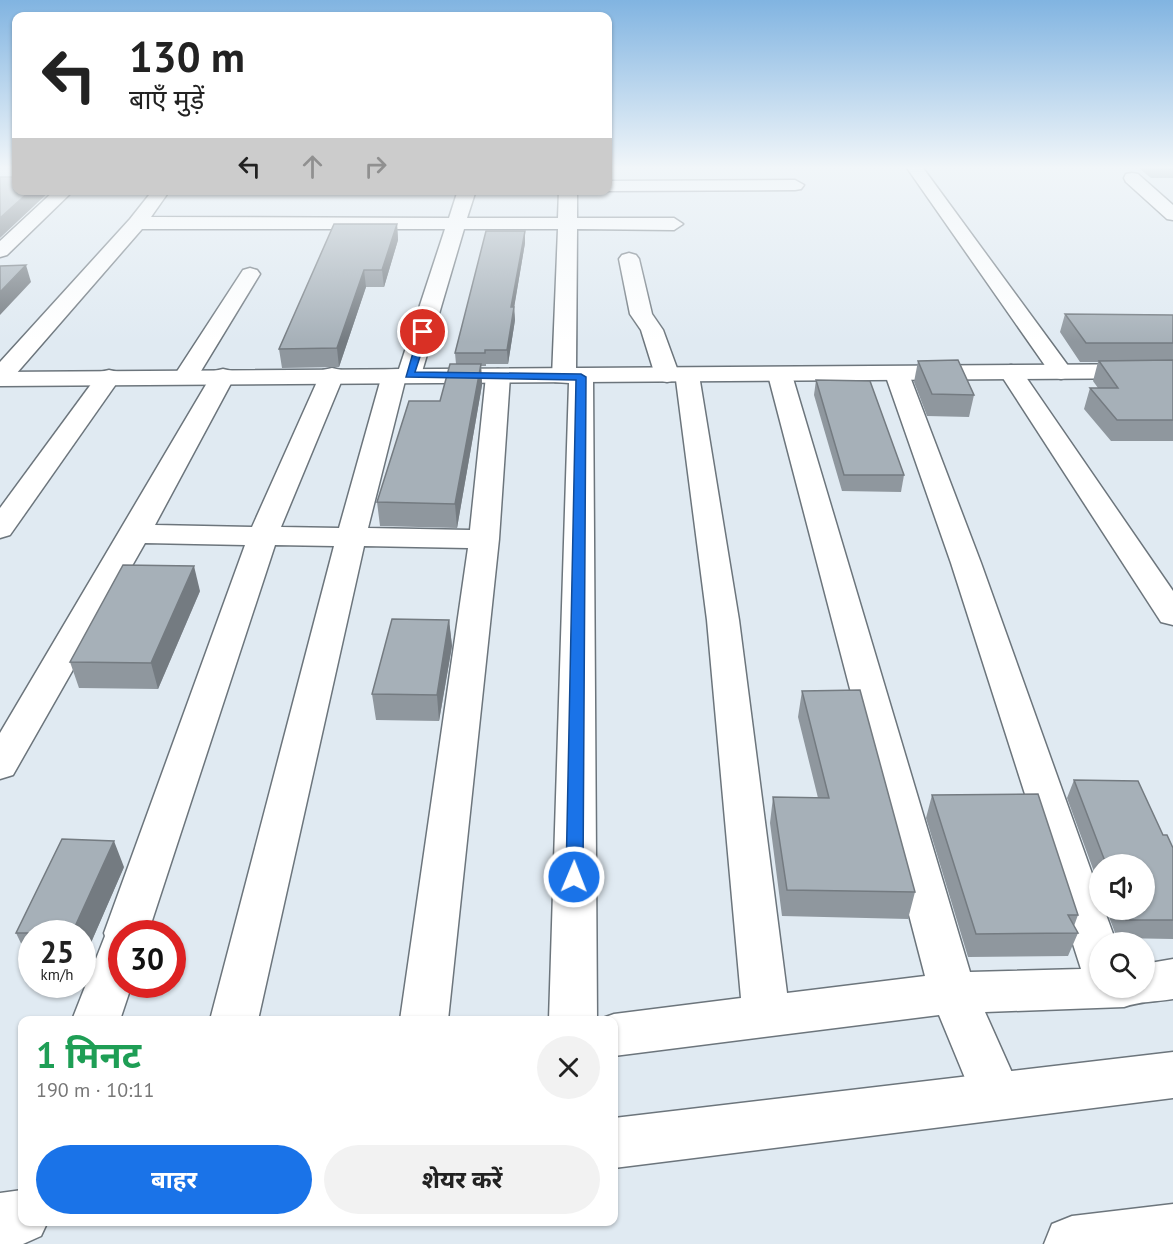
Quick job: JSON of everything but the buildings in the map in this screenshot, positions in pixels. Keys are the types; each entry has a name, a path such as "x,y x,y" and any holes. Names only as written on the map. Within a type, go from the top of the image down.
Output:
{"main road":[{"path":"0,251 27,226"},
{"path":"0,378 134,226"},
{"path":"235,1016 351,538 402,375 457,226"},
{"path":"567,226 573,377 573,1016"},
{"path":"957,226 1061,372"},
{"path":"629,259 640,314 652,330 677,375 723,620 766,1016"},
{"path":"186,376 250,274"},
{"path":"0,378 332,375 573,377 1173,371"},
{"path":"1011,372 1173,615"},
{"path":"897,374 1099,932"},
{"path":"131,920 264,535 332,375"},
{"path":"780,375 953,993 997,1095"},
{"path":"0,765 135,534 223,376"},
{"path":"424,1016 484,539 498,376"},
{"path":"0,529 109,377"},
{"path":"135,534 484,539"},
{"path":"1155,980 1173,979"},
{"path":"618,1034 953,993 1089,984"},
{"path":"97,1016 108,986"},
{"path":"618,1142 1173,1075"},
{"path":"0,1220 18,1218"},
{"path":"1072,1244 1173,1232"}],"route":[{"path":"423,332 410,375 581,377 574,877"}]}
